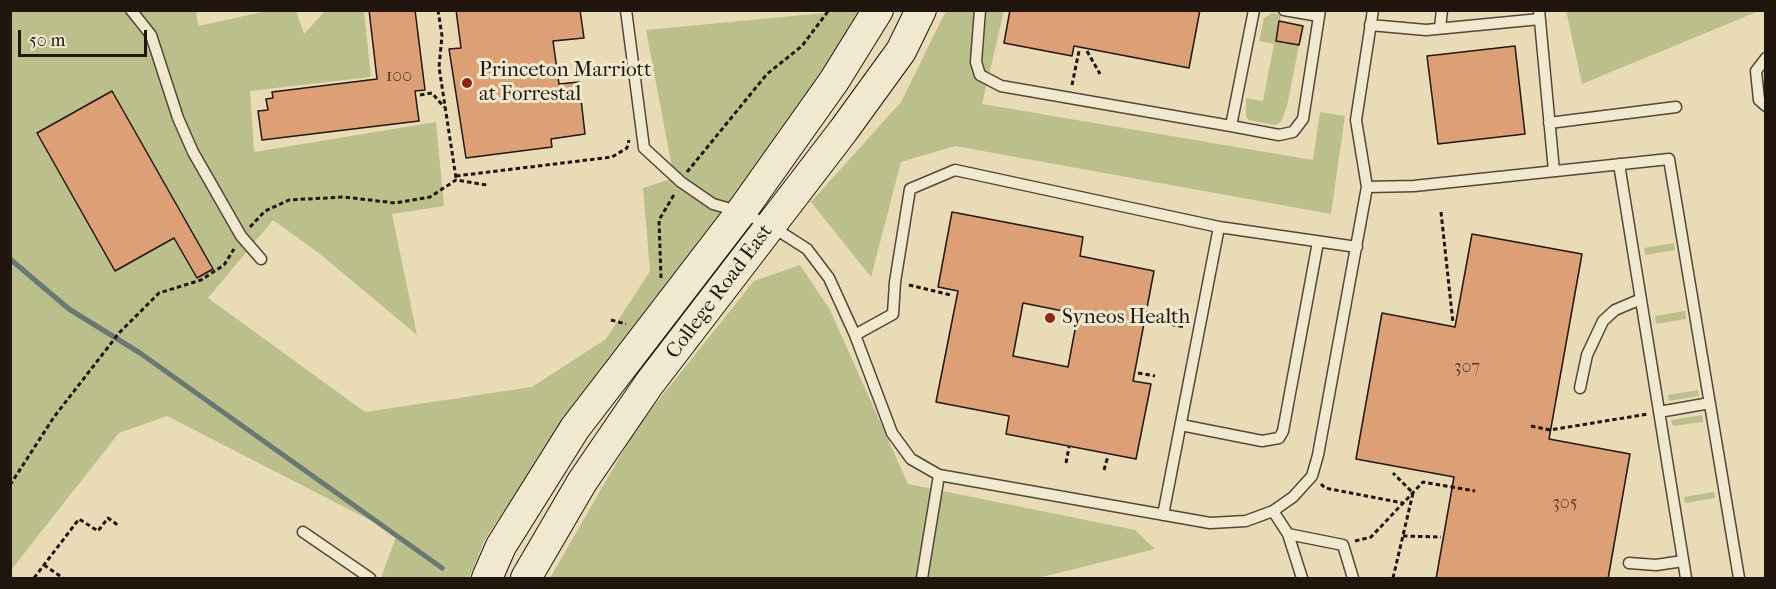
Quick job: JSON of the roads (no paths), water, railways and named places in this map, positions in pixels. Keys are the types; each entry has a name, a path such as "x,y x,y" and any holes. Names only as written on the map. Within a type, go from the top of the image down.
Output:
{"street":[{"name":"College Road East","path":"487,579 501,546 575,428 741,212 834,81 878,10"},
{"name":"College Road East","path":"526,579 582,482 650,384 901,51 921,10"}],"lane":[{"path":"131,10 151,35 178,118 193,152 241,236 261,259"},
{"path":"626,10 644,148 681,182 713,204 741,212 771,226 807,249 829,278 855,335 892,433 911,459 939,475 1210,523 1246,521 1274,511 1293,497 1311,476 1367,187 1356,120 1373,10"},
{"path":"980,10 976,62 980,75 1001,86 1279,135 1293,132 1303,119 1320,13 1284,10"},
{"path":"1231,126 1254,10"},
{"path":"1440,28 1442,10"},
{"path":"1370,25 1440,28 1539,15 1554,171"},
{"path":"1766,58 1756,71 1759,100 1766,106"},
{"path":"1549,123 1676,107"},
{"path":"1367,187 1414,186 1669,159 1739,579"},
{"path":"1619,164 1686,579"},
{"path":"855,335 893,314 895,282 910,189 956,170 1219,227 1357,247"},
{"path":"1163,515 1219,227"},
{"path":"1180,425 1262,441 1280,438 1318,242"},
{"path":"1580,388 1587,355 1603,321 1615,310 1641,299"},
{"path":"1659,412 1710,404"},
{"path":"922,579 939,475"},
{"path":"1274,511 1288,534 1302,579"},
{"path":"303,532 370,579"},
{"path":"1288,534 1343,544 1353,579"},
{"path":"1629,563 1656,565 1683,561"}],"waterway":[{"path":"10,259 69,309 140,353 442,568"}],"place":[{"name":"Princeton Marriott at Forrestal","path":"467,83"},
{"name":"Syneos Health","path":"1050,318"}]}
